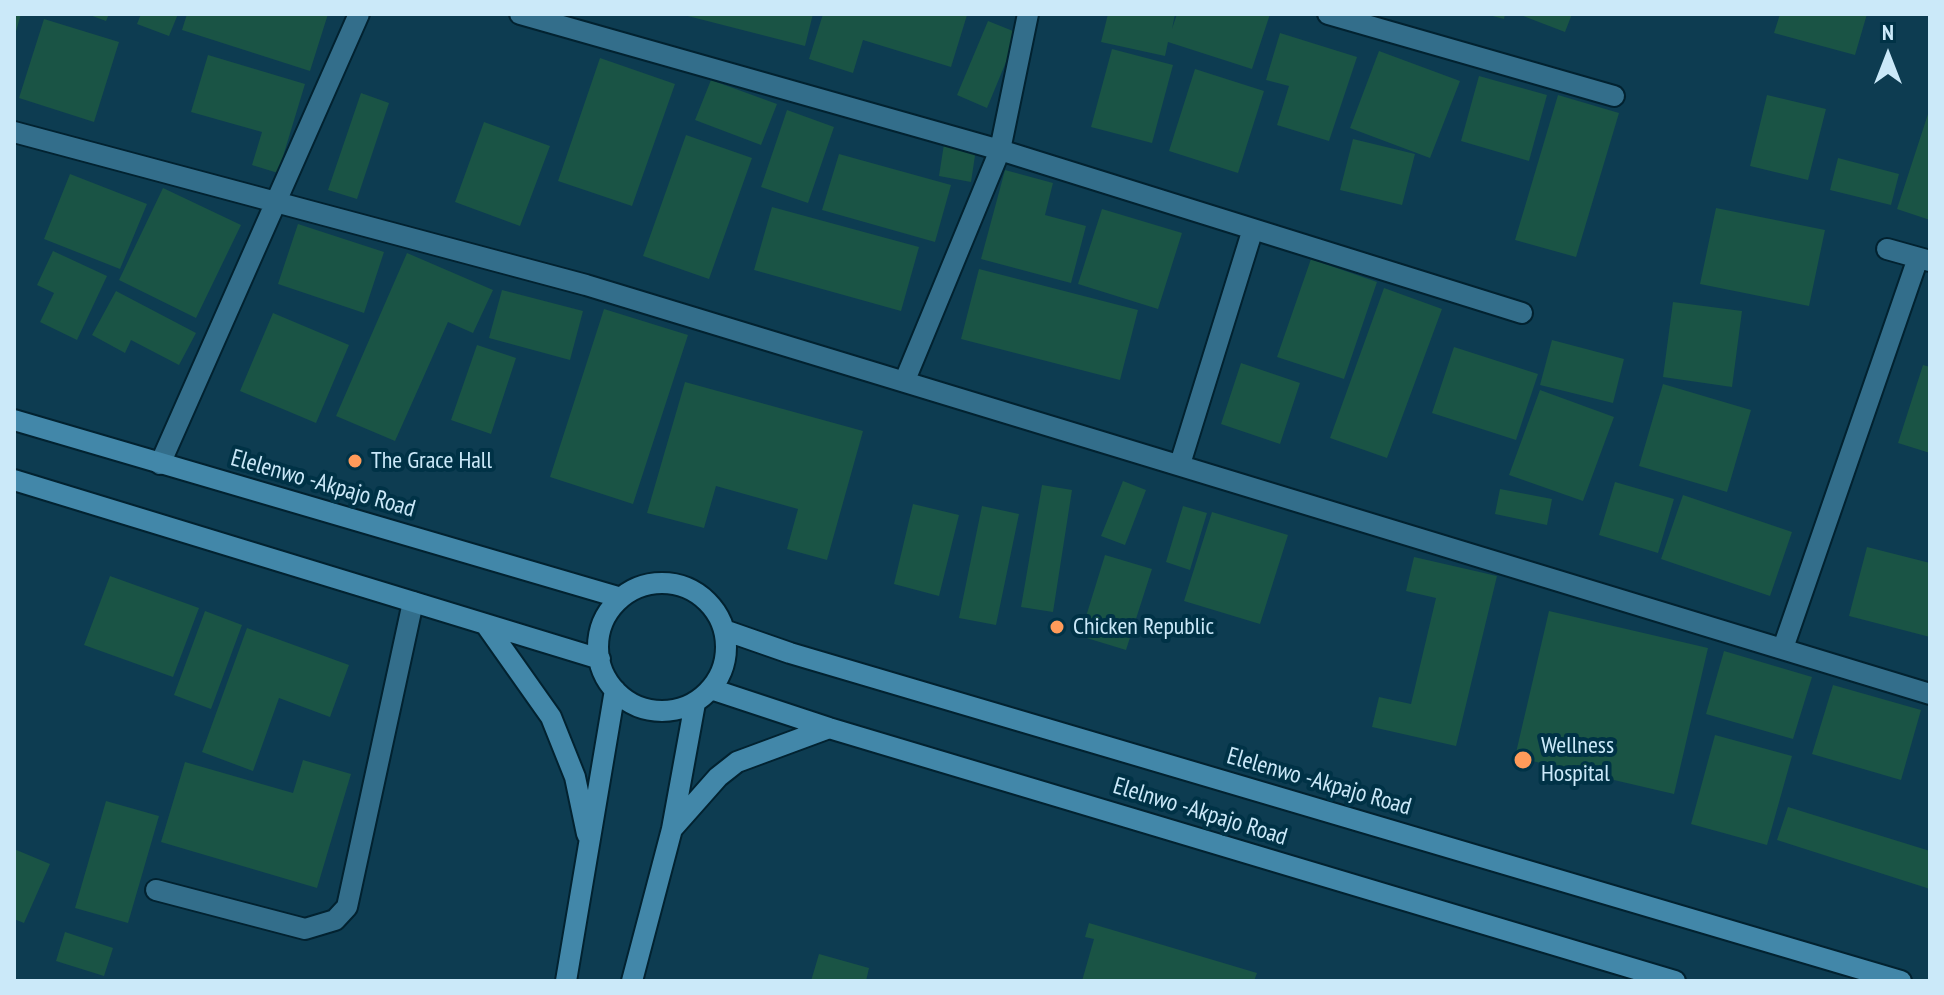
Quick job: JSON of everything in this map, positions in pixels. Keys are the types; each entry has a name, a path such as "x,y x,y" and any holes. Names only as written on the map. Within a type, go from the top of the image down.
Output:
{"main road":[{"name":"Elelenwo -Akpajo Road","path":"14,420 618,597"},
{"path":"14,480 600,659"},
{"path":"660,583 681,586 708,603 724,630 727,652 721,673 711,689 695,703 671,710 651,710 631,702 615,690 600,659 600,632 618,597 660,583"},
{"path":"486,625 523,674 560,737 575,777 588,842"},
{"name":"Elelenwo -Akpajo Road","path":"724,630 790,653 1901,981"},
{"name":"Elelnwo -Akpajo Road","path":"711,689 829,728 1675,981"},
{"path":"566,981 615,690"},
{"path":"632,981 672,829 695,703"},
{"path":"672,829 718,777 737,762 829,728"}],"street":[{"path":"160,464 359,14"},
{"path":"520,14 570,21 1000,150 1252,232 1522,313"},
{"path":"905,380 1000,150 1028,14"},
{"path":"1328,14 1614,96"},
{"path":"14,132 586,285 1930,694"},
{"path":"1180,464 1252,232"},
{"path":"1783,648 1924,260 1887,249"},
{"path":"156,890 305,929 335,920 347,907 413,602"}],"building":[{"path":"14,14 21,14 15,35 14,34"},
{"path":"87,14 109,14 106,21"},
{"path":"141,14 178,14 169,36 137,24"},
{"path":"187,14 328,14 310,71 182,30"},
{"path":"680,14 813,14 805,46"},
{"path":"823,14 967,15 951,67 863,40 853,73 809,59"},
{"path":"1108,14 1175,14 1172,29 1177,14 1270,14 1252,69 1168,42 1165,56 1101,42"},
{"path":"1485,14 1505,14 1504,19"},
{"path":"1518,14 1572,14 1565,32"},
{"path":"1780,14 1867,14 1855,55 1774,33"},
{"path":"44,19 119,42 94,122 19,98"},
{"path":"988,21 1018,33 987,108 957,95"},
{"path":"1280,33 1357,57 1329,141 1277,125 1289,86 1266,80"},
{"path":"1112,49 1173,65 1152,143 1091,127"},
{"path":"1379,51 1460,81 1430,158 1350,128"},
{"path":"208,55 305,84 278,173 252,165 262,132 191,112"},
{"path":"600,58 675,84 632,206 558,181"},
{"path":"1195,69 1264,91 1238,173 1169,151"},
{"path":"1479,76 1547,95 1529,161 1461,141"},
{"path":"711,80 777,104 761,145 695,120"},
{"path":"361,93 389,103 357,199 328,190"},
{"path":"1558,95 1619,113 1576,257 1515,240"},
{"path":"1767,95 1826,109 1808,180 1750,166"},
{"path":"787,110 834,127 808,203 761,187"},
{"path":"1930,111 1930,220 1897,209"},
{"path":"484,122 550,146 520,226 455,202"},
{"path":"686,135 752,158 709,279 643,256"},
{"path":"1353,139 1415,154 1402,205 1340,190"},
{"path":"944,144 976,149 971,182 939,176"},
{"path":"839,154 951,185 935,242 822,210"},
{"path":"1838,158 1899,174 1891,205 1830,190"},
{"path":"1005,170 1053,183 1045,215 1086,226 1071,283 981,259"},
{"path":"70,174 147,204 120,269 44,239"},
{"path":"163,188 241,225 196,318 119,280"},
{"path":"772,207 919,247 901,311 754,270"},
{"path":"1716,208 1825,230 1809,306 1700,284"},
{"path":"1102,209 1182,233 1158,309 1078,284"},
{"path":"298,224 384,252 364,313 278,284"},
{"path":"53,251 107,276 77,340 40,322 54,293 37,285"},
{"path":"407,253 493,290 473,333 448,322 395,441 336,416"},
{"path":"1311,259 1377,282 1344,379 1277,357"},
{"path":"979,269 1138,310 1120,380 961,339"},
{"path":"1384,288 1442,309 1387,458 1330,438"},
{"path":"502,290 583,311 570,360 489,338"},
{"path":"116,291 196,333 179,365 131,340 125,353 92,335"},
{"path":"1673,302 1742,311 1732,387 1663,377"},
{"path":"604,309 688,335 633,504 550,477"},
{"path":"273,313 349,345 316,423 240,391"},
{"path":"1552,340 1624,359 1613,403 1540,385"},
{"path":"477,345 516,358 491,434 451,420"},
{"path":"1454,347 1538,374 1516,440 1432,413"},
{"path":"1241,363 1300,383 1280,444 1221,424"},
{"path":"1923,365 1930,367 1930,453 1898,443"},
{"path":"685,382 863,431 827,560 787,549 798,509 716,486 704,528 647,513"},
{"path":"1663,384 1751,410 1727,492 1639,466"},
{"path":"1540,390 1614,417 1583,501 1509,475"},
{"path":"1123,481 1146,490 1125,545 1101,536"},
{"path":"1615,482 1674,499 1658,553 1599,535"},
{"path":"1042,485 1072,490 1053,612 1021,607"},
{"path":"1500,489 1552,499 1547,525 1495,514"},
{"path":"1683,495 1792,532 1770,596 1661,559"},
{"path":"913,504 959,515 939,596 894,584"},
{"path":"982,506 1019,514 996,625 959,618"},
{"path":"1183,506 1207,513 1190,570 1166,562"},
{"path":"1212,512 1288,535 1260,624 1184,601"},
{"path":"1867,547 1930,563 1930,637 1849,616"},
{"path":"1105,555 1152,569 1126,650 1080,636"},
{"path":"1414,557 1497,576 1456,746 1372,727 1379,697 1411,704 1436,598 1406,591"},
{"path":"110,576 199,608 173,677 84,645"},
{"path":"205,611 242,625 211,709 174,695"},
{"path":"1549,611 1708,648 1674,794 1515,757"},
{"path":"247,628 349,665 330,717 279,698 253,771 202,752"},
{"path":"1724,651 1812,677 1793,739 1706,714"},
{"path":"1833,685 1921,710 1901,780 1812,754"},
{"path":"1715,735 1792,756 1767,845 1691,824"},
{"path":"303,760 351,774 317,888 161,842 185,762 293,793"},
{"path":"106,801 159,816 128,923 75,908"},
{"path":"1788,807 1930,851 1930,889 1777,840"},
{"path":"14,849 50,864 24,923 14,919"},
{"path":"1089,923 1257,973 1254,981 1082,981 1094,939 1085,937"},
{"path":"65,932 113,948 104,976 56,961"},
{"path":"819,954 869,968 866,981 811,981"}],"place":[{"name":"The Grace Hall","path":"355,461"},
{"name":"Chicken Republic","path":"1057,627"},
{"name":"Wellness Hospital","path":"1523,760"}]}
